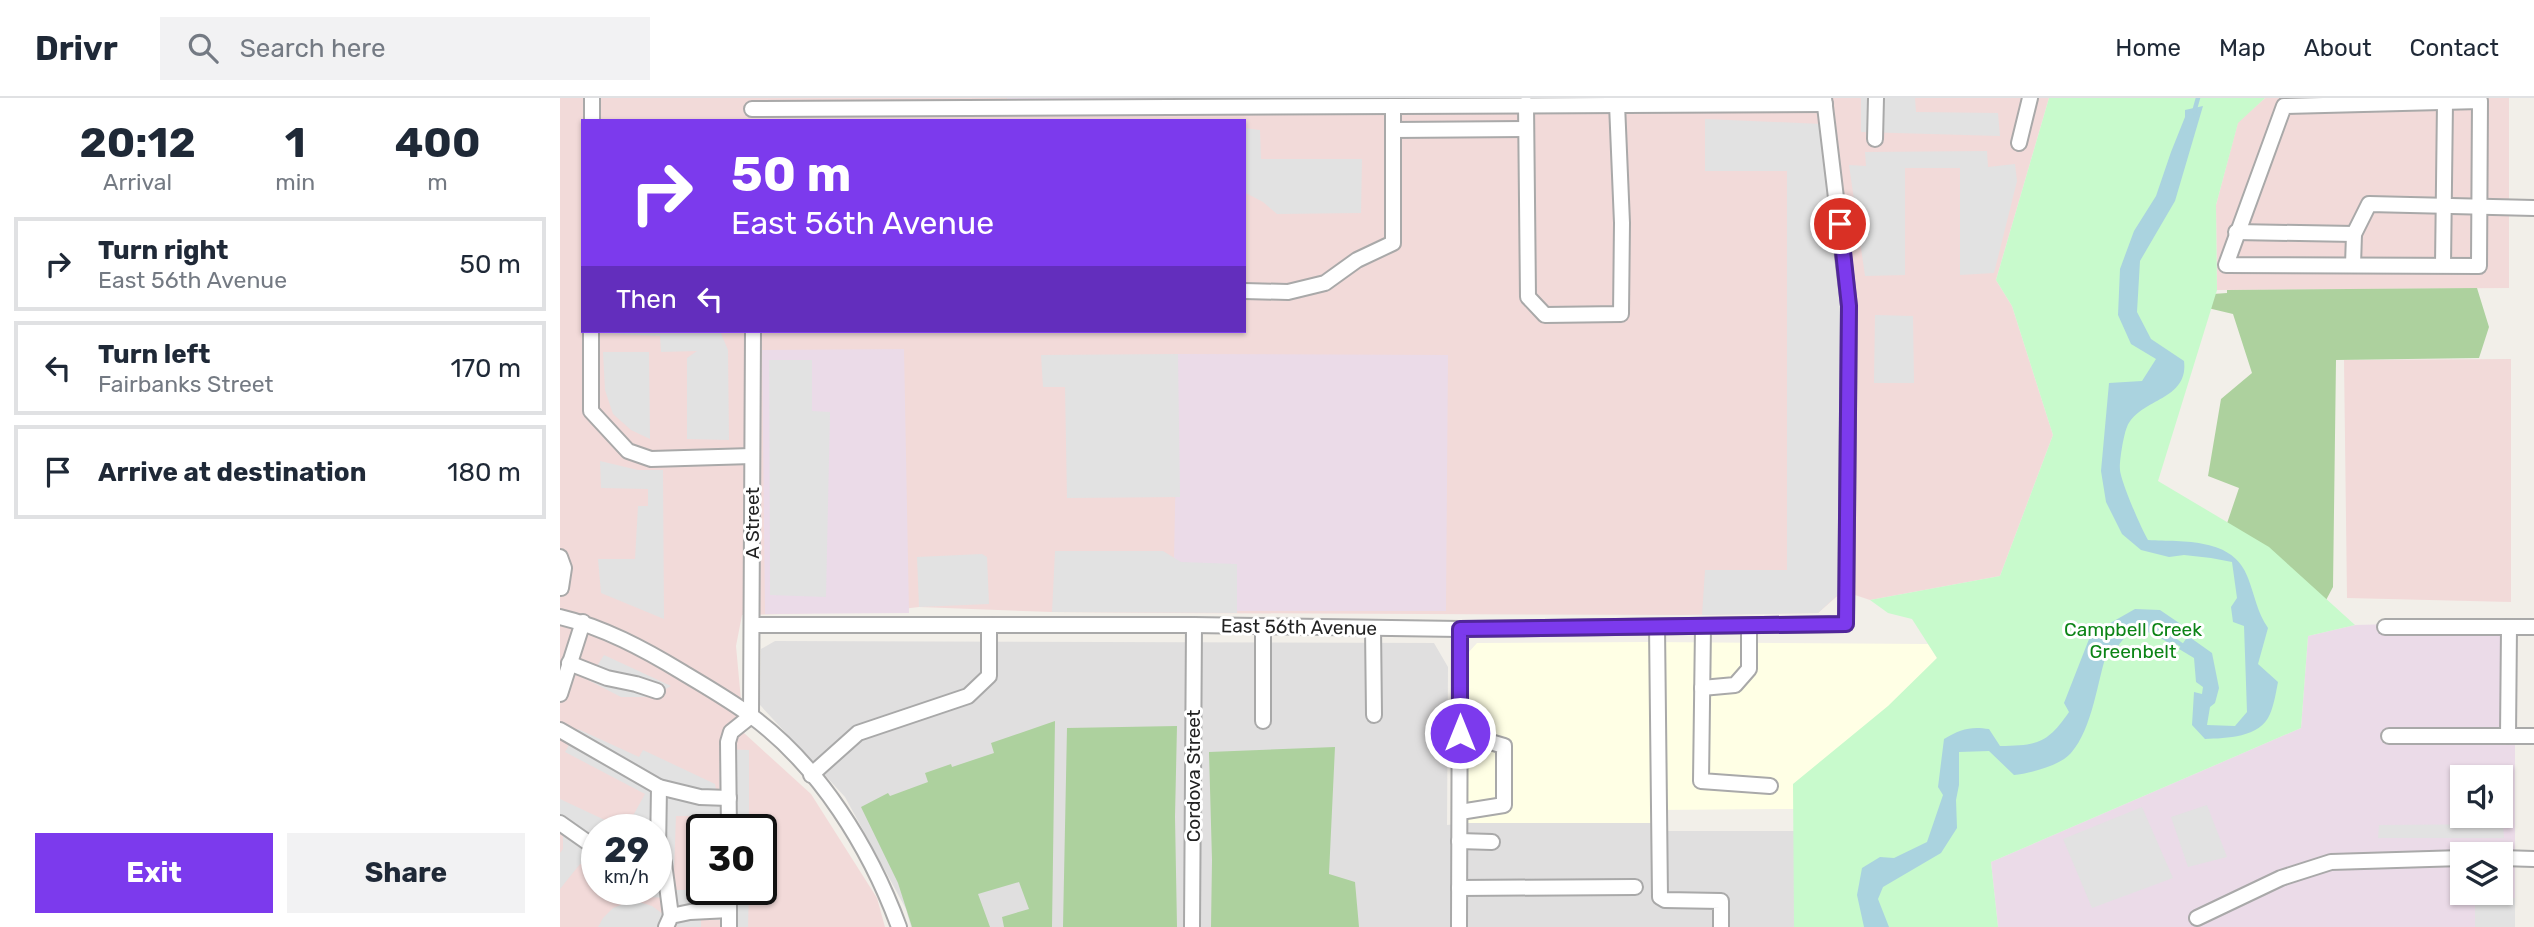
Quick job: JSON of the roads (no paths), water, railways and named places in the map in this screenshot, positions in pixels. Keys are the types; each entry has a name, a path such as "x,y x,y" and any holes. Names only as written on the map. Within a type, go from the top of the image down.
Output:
{"street":[{"path":"592,98 592,119"},
{"path":"1875,139 1877,98"},
{"path":"2019,143 2030,98"},
{"path":"752,109 1203,103 1393,106 1591,101 1618,104 1825,101"},
{"name":"East 56th Avenue","path":"753,625 1194,625 1460,629 1846,624 1849,306 1825,101"},
{"path":"2480,101 2479,265 2226,265 2284,106 2445,102 2480,101"},
{"path":"2443,265 2445,102"},
{"path":"1193,119 1203,103"},
{"path":"1526,104 1528,297 1545,315 1621,314 1622,223 1618,104"},
{"path":"1246,291 1288,292 1325,284 1357,260 1393,243 1393,106"},
{"path":"1393,130 1526,129"},
{"path":"2353,265 2354,234 2368,204 2534,208"},
{"path":"2236,232 2354,234"},
{"path":"591,333 591,411 628,450 651,459 752,456"},
{"name":"A Street","path":"751,716 753,333"},
{"path":"560,557 564,568 560,590"},
{"path":"560,617 583,622 670,665 751,716 786,747 846,820 866,851 899,927"},
{"path":"560,694 583,622"},
{"path":"811,775 859,733 968,696 989,676 989,625"},
{"name":"Cordova Street","path":"1192,927 1194,625"},
{"path":"1263,626 1263,721"},
{"path":"1702,688 1735,685 1749,669 1749,626"},
{"path":"1657,627 1660,897 1665,900 1721,901 1721,927"},
{"path":"1703,627 1701,781 1770,786"},
{"path":"2385,627 2534,627"},
{"path":"2508,736 2509,627"},
{"path":"1373,628 1374,715"},
{"path":"1459,927 1460,629"},
{"path":"569,663 607,678 657,691"},
{"path":"729,814 731,732 751,716"},
{"path":"560,730 659,787 700,797 729,798"},
{"path":"1460,733 1504,746 1504,806 1460,812"},
{"path":"2389,736 2534,736"},
{"path":"658,814 659,787"},
{"path":"560,823 581,838"},
{"path":"1460,841 1492,842"},
{"path":"2197,918 2281,878 2331,862 2450,858"},
{"path":"2513,858 2534,859"},
{"path":"1459,888 1635,887"},
{"path":"729,905 729,927"},
{"path":"668,921 690,912 729,910"}],"water":[{"path":"2203,106 2175,201 2140,261 2137,312 2151,339 2184,361 2183,374 2179,384 2171,392 2133,417 2126,430 2120,466 2127,494 2148,540 2206,544 2231,555 2248,578 2268,628 2258,664 2278,682 2270,714 2259,728 2251,732 2205,739 2192,725 2194,692 2202,694 2203,687 2196,682 2194,658 2179,649 2188,636 2212,653 2219,688 2215,703 2210,707 2207,725 2235,726 2247,712 2244,626 2233,622 2231,607 2237,598 2232,562 2184,555 2169,557 2141,550 2122,534 2106,502 2101,471 2109,383 2142,381 2156,359 2131,344 2118,315 2120,269 2134,231 2156,196 2185,117 2185,110"},
{"path":"2135,609 2160,610 2185,627 2170,644 2142,631 2129,634 2117,648 2108,649 2085,731 2071,753 2060,762 2036,771 2014,775 1989,751 1959,752 1957,828 1941,853 1883,887 1878,899 1889,927 1864,927 1857,895 1862,868 1880,857 1894,858 1927,842 1943,795 1938,787 1944,739 1971,728 1989,729 2000,746 2024,745 2048,737 2069,712 2064,703 2091,634"}],"waterway":[{"path":"2194,112 2198,98"},
{"path":"2170,637 2186,648"}],"park label":[{"name":"Campbell Creek Greenbelt","path":"2133,640"}]}
